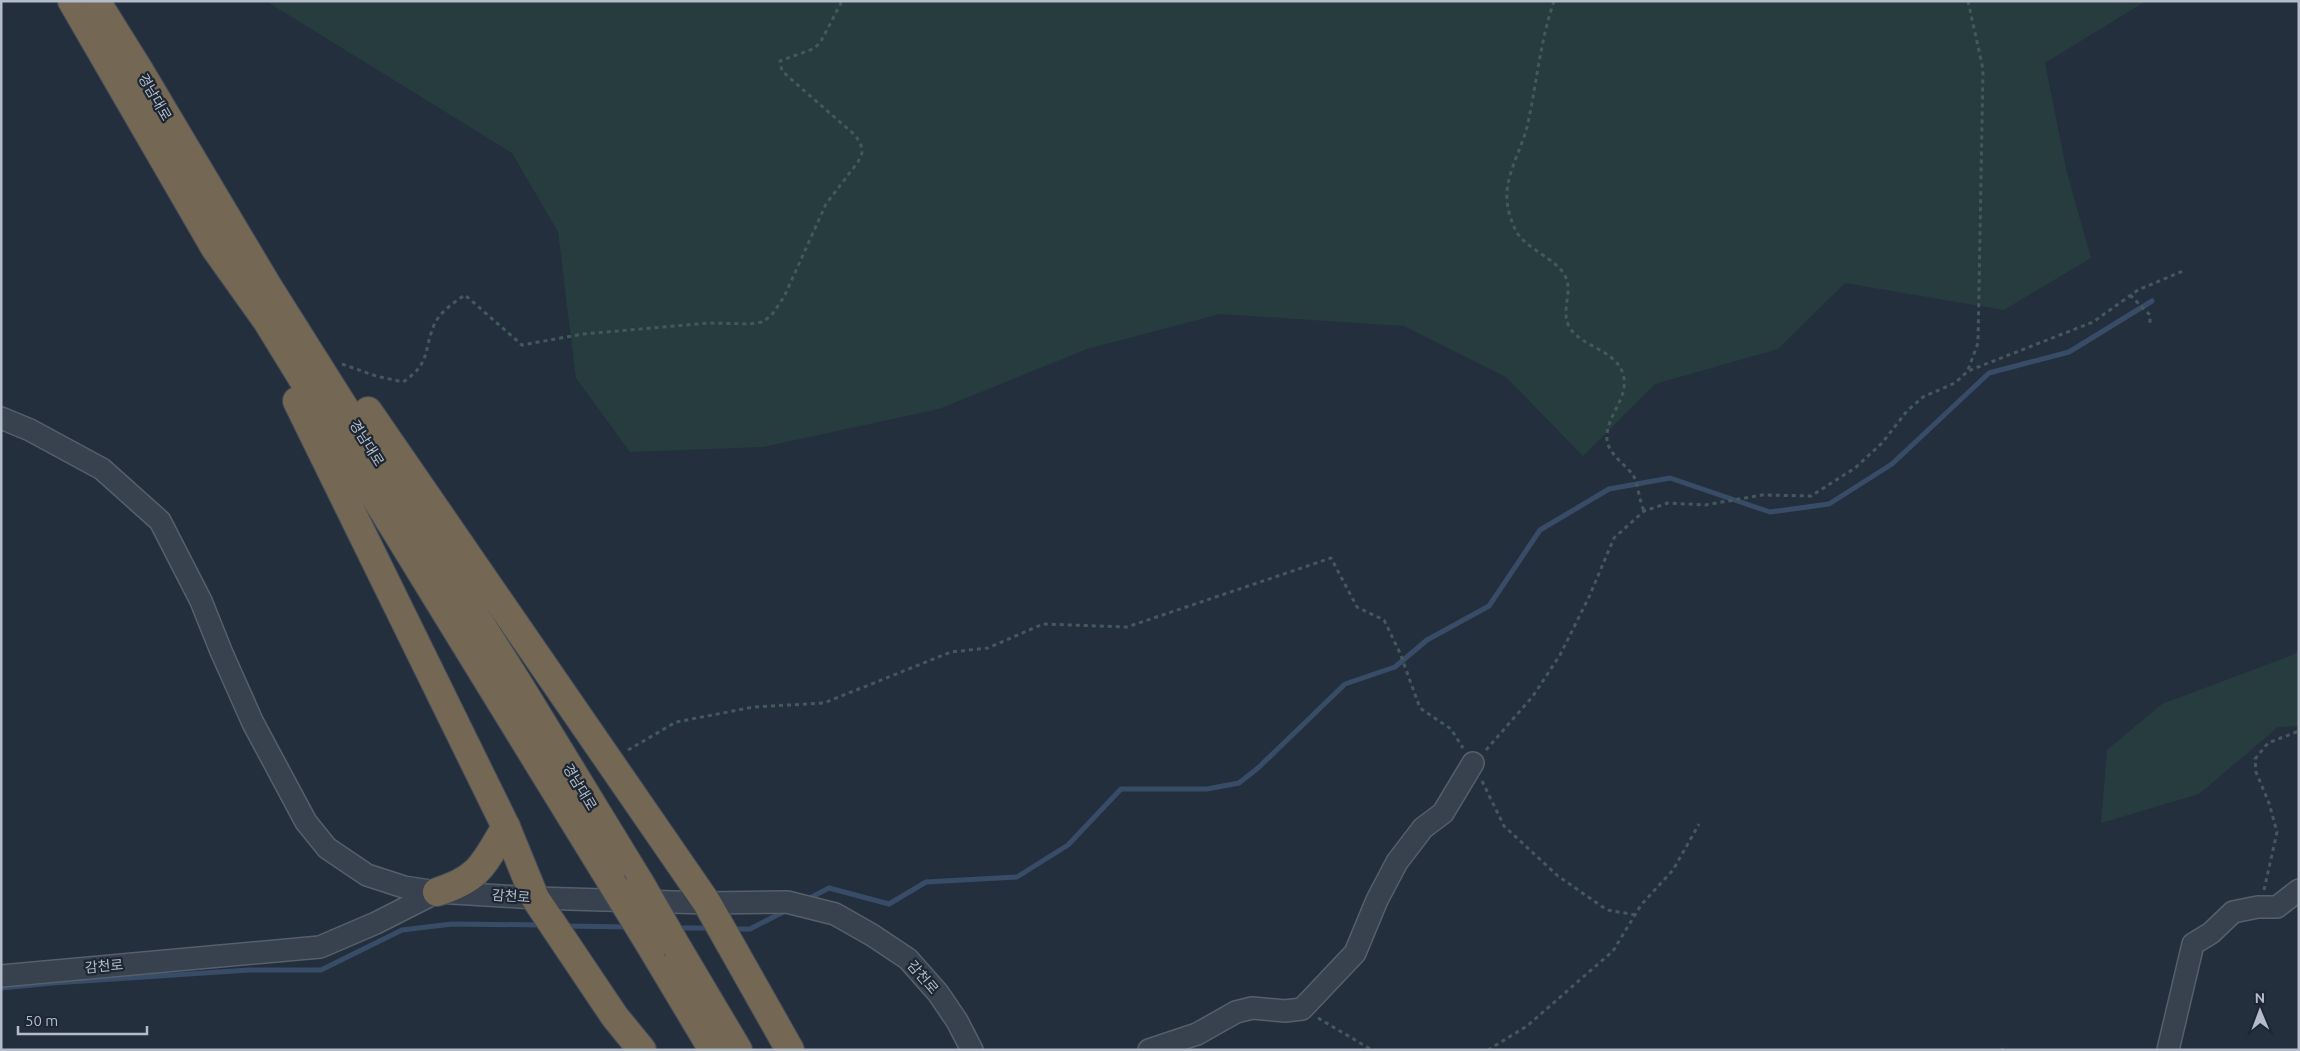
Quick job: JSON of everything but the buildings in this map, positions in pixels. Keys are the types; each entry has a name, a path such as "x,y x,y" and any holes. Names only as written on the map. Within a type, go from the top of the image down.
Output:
{"highway":[{"name":"경남대로","path":"72,1 215,248 267,321 612,883 665,948"},
{"name":"경남대로","path":"96,1 268,285 519,685 640,883 665,948"},
{"path":"215,248 256,333 307,418 506,827 548,918 615,1017 642,1050"},
{"path":"268,285 313,330 717,920 790,1050"},
{"path":"437,892 459,885 478,872 506,827"},
{"path":"665,948 713,1050"},
{"path":"665,948 738,1050"}],"street":[{"path":"1,418 30,430 102,469 160,521 201,601 253,723 306,822 327,848 367,875 404,887 437,892"},
{"path":"1150,1050 1196,1034 1236,1012 1252,1008 1284,1011 1302,1009 1355,953 1377,900 1397,862 1422,828 1443,813 1473,763"},
{"path":"2168,1050 2194,944 2211,933 2233,912 2258,907 2277,907 2299,890"},
{"name":"감천로","path":"1,976 320,947 376,923 437,892 548,918 717,920 786,902 835,914 872,935 908,959 957,1021 972,1050"}],"path":[{"path":"333,360 376,376 403,382 417,372 424,360 434,324 448,306 465,295 522,345 582,334 709,323 750,324 762,322 771,316 784,297 826,204 858,162 862,153 862,145 856,136 782,70 780,60 813,49 820,43 842,1"},
{"path":"1554,1 1538,60 1528,123 1509,177 1507,189 1508,211 1517,234 1565,274 1569,290 1565,306 1568,326 1577,338 1612,359 1623,374 1623,388 1619,406 1610,421 1606,436 1612,451 1634,476 1639,499 1644,511"},
{"path":"1968,1 1983,69 1978,343 1968,371"},
{"path":"1473,763 1501,734 1533,696 1560,655 1589,597 1614,538 1644,511 1668,504 1705,505 1762,495 1811,496 1855,468 1882,443 1907,411 1923,397 1955,383 1968,371 2093,322 2138,290 2183,271"},
{"path":"2130,295 2150,315 2150,324"},
{"path":"634,758 628,750 676,722 754,707 824,703 951,652 988,648 1042,624 1127,627 1331,558 1357,607 1384,620 1400,653 1420,708 1451,729 1473,763 1504,826 1558,876 1606,910 1636,915"},
{"path":"2258,907 2267,881 2277,832 2269,803 2256,772 2255,759 2268,743 2299,731"},
{"path":"1488,1050 1527,1026 1613,951 1636,915 1673,870 1699,824"},
{"path":"1302,1009 1372,1050"}],"green space":[{"path":"266,1 2146,1 2045,63 2067,173 2091,258 2004,310 1845,283 1778,349 1655,384 1583,456 1506,377 1404,326 1220,314 1087,349 939,409 763,447 630,452 576,378 558,232 512,153"},
{"path":"2299,650 2299,726 2278,727 2199,794 2101,823 2107,750 2162,704 2295,654"}],"waterway":[{"path":"806,900 829,888 889,904 926,882 1017,877 1068,845 1121,789 1207,789 1239,783 1258,768 1345,684 1395,667 1427,640 1489,606 1540,530 1609,489 1670,478 1770,512 1829,504 1892,464 1989,373 2069,352 2152,301"},
{"path":"733,929 750,929 787,910"},
{"path":"1,988 249,970 321,970 402,930 452,924 542,925"},
{"path":"565,926 629,927"},
{"path":"675,928 712,928"}]}
